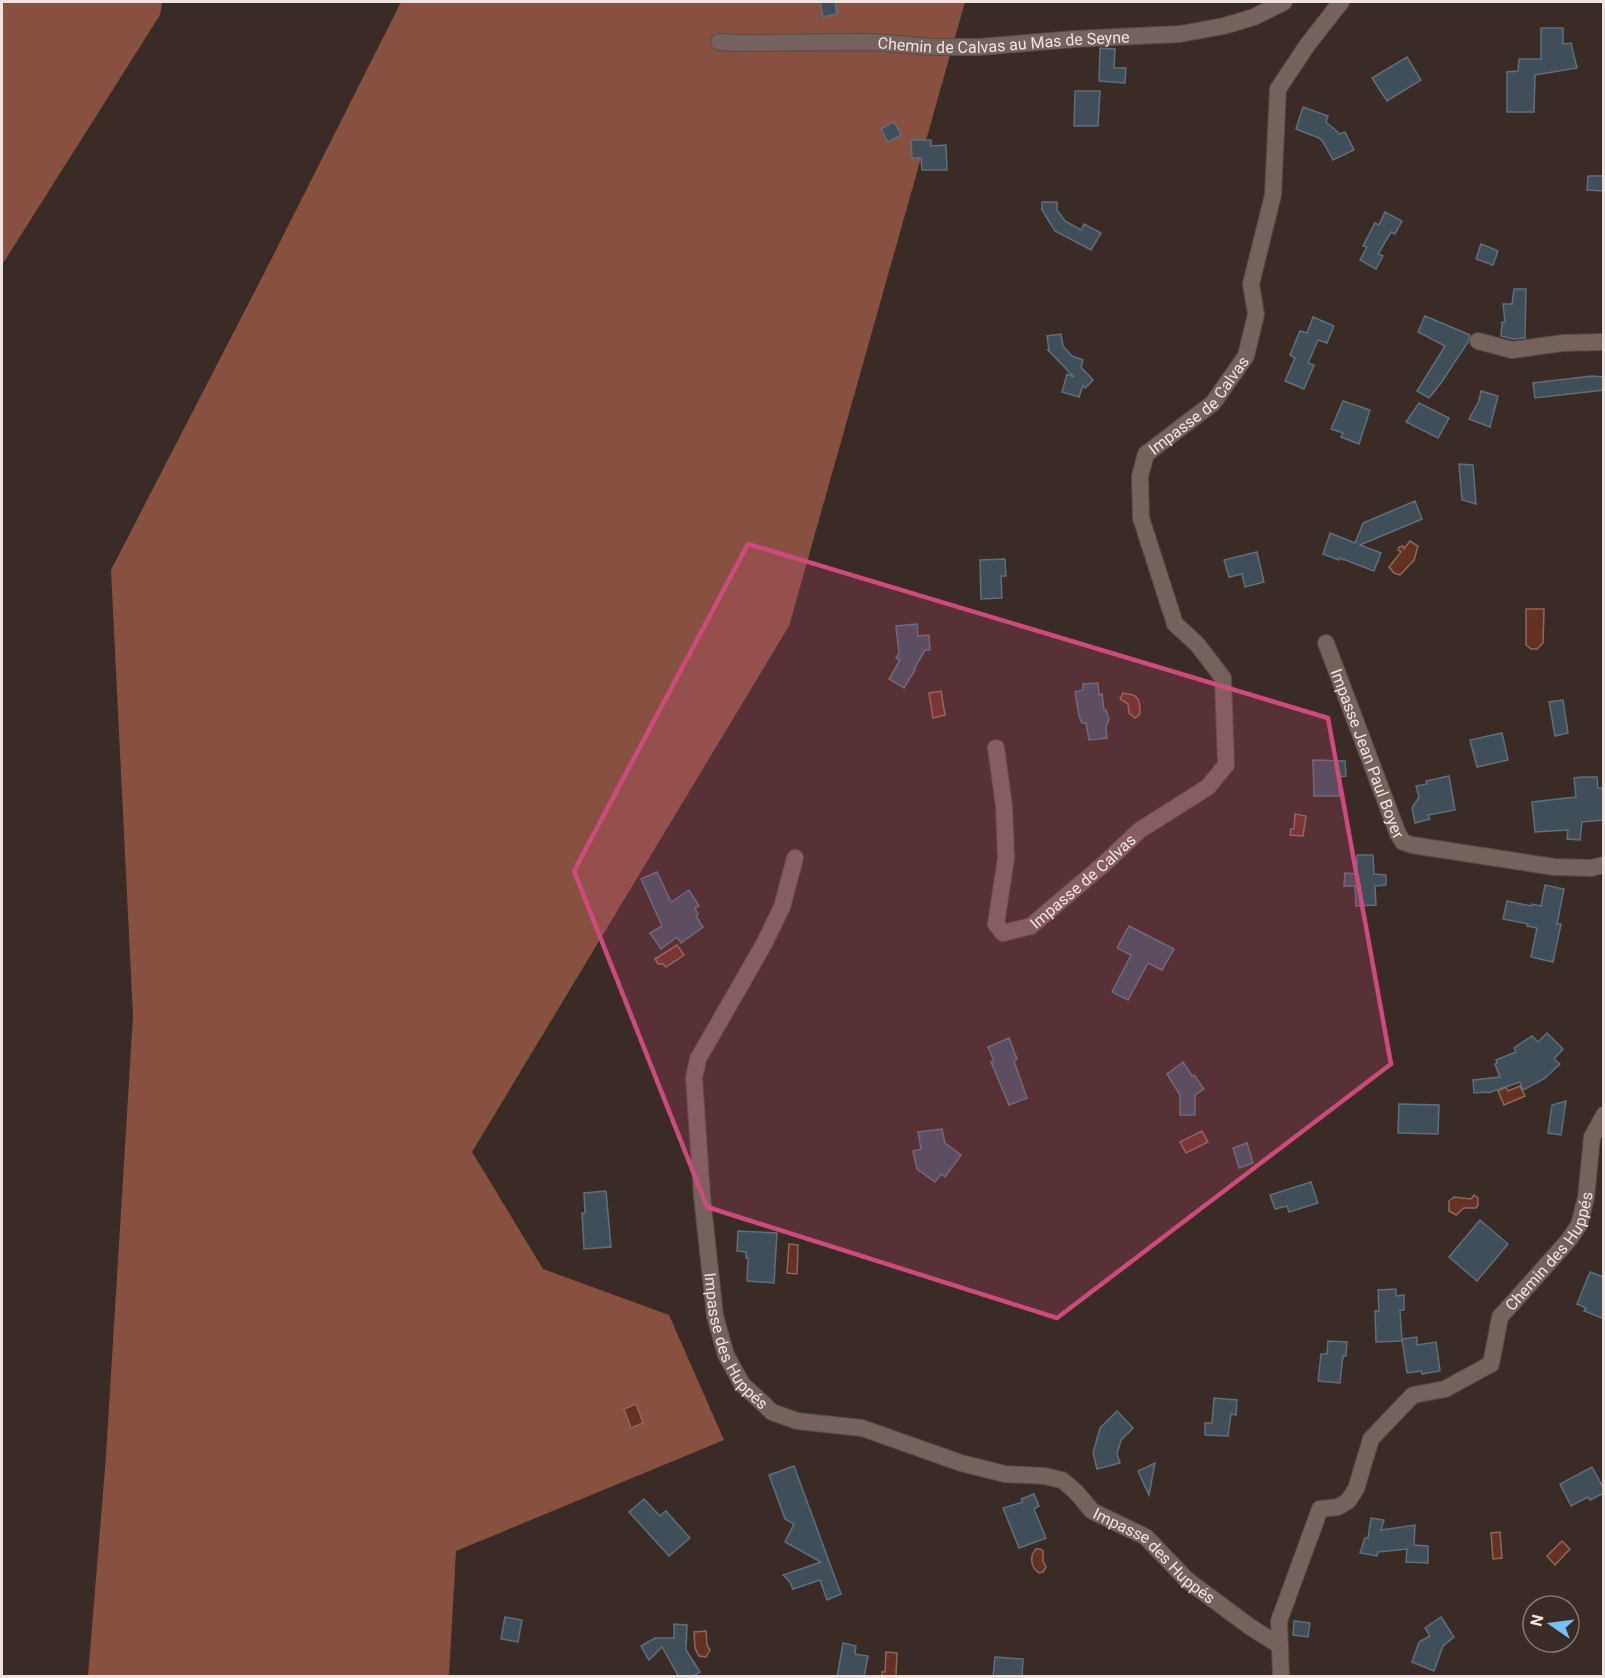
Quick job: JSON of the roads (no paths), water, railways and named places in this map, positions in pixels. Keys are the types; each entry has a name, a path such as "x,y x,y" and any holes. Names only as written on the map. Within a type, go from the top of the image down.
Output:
{"street":[{"name":"Chemin de Calvas au Mas de Seyne","path":"719,42 873,42 979,47 1074,39 1180,34 1224,26 1254,17 1284,2"},
{"name":"Impasse de Calvas","path":"996,748 1004,806 1006,858 996,924 1003,933 1031,926 1140,830 1208,787 1226,765 1223,678 1197,644 1175,624 1141,518 1140,476 1146,454 1213,403 1246,356 1256,314 1251,284 1273,195 1278,89 1308,44 1341,2"},
{"path":"1478,341 1512,350 1563,343 1604,342"},
{"name":"Impasse Jean Paul Boyer","path":"1326,643 1403,842 1554,867 1591,868 1604,865"},
{"name":"Impasse des Huppés","path":"795,858 782,907 764,944 698,1059 694,1078 702,1196 715,1316 726,1355 742,1384 772,1412 797,1420 862,1428 961,1463 1005,1474 1044,1476 1062,1480 1092,1511 1146,1537 1187,1580 1280,1646"},
{"name":"Chemin des Huppés","path":"1281,1677 1279,1621 1320,1509 1338,1507 1348,1501 1356,1489 1371,1439 1413,1395 1445,1389 1491,1364 1500,1317 1568,1241 1579,1225 1586,1198 1592,1137 1604,1115"}]}
